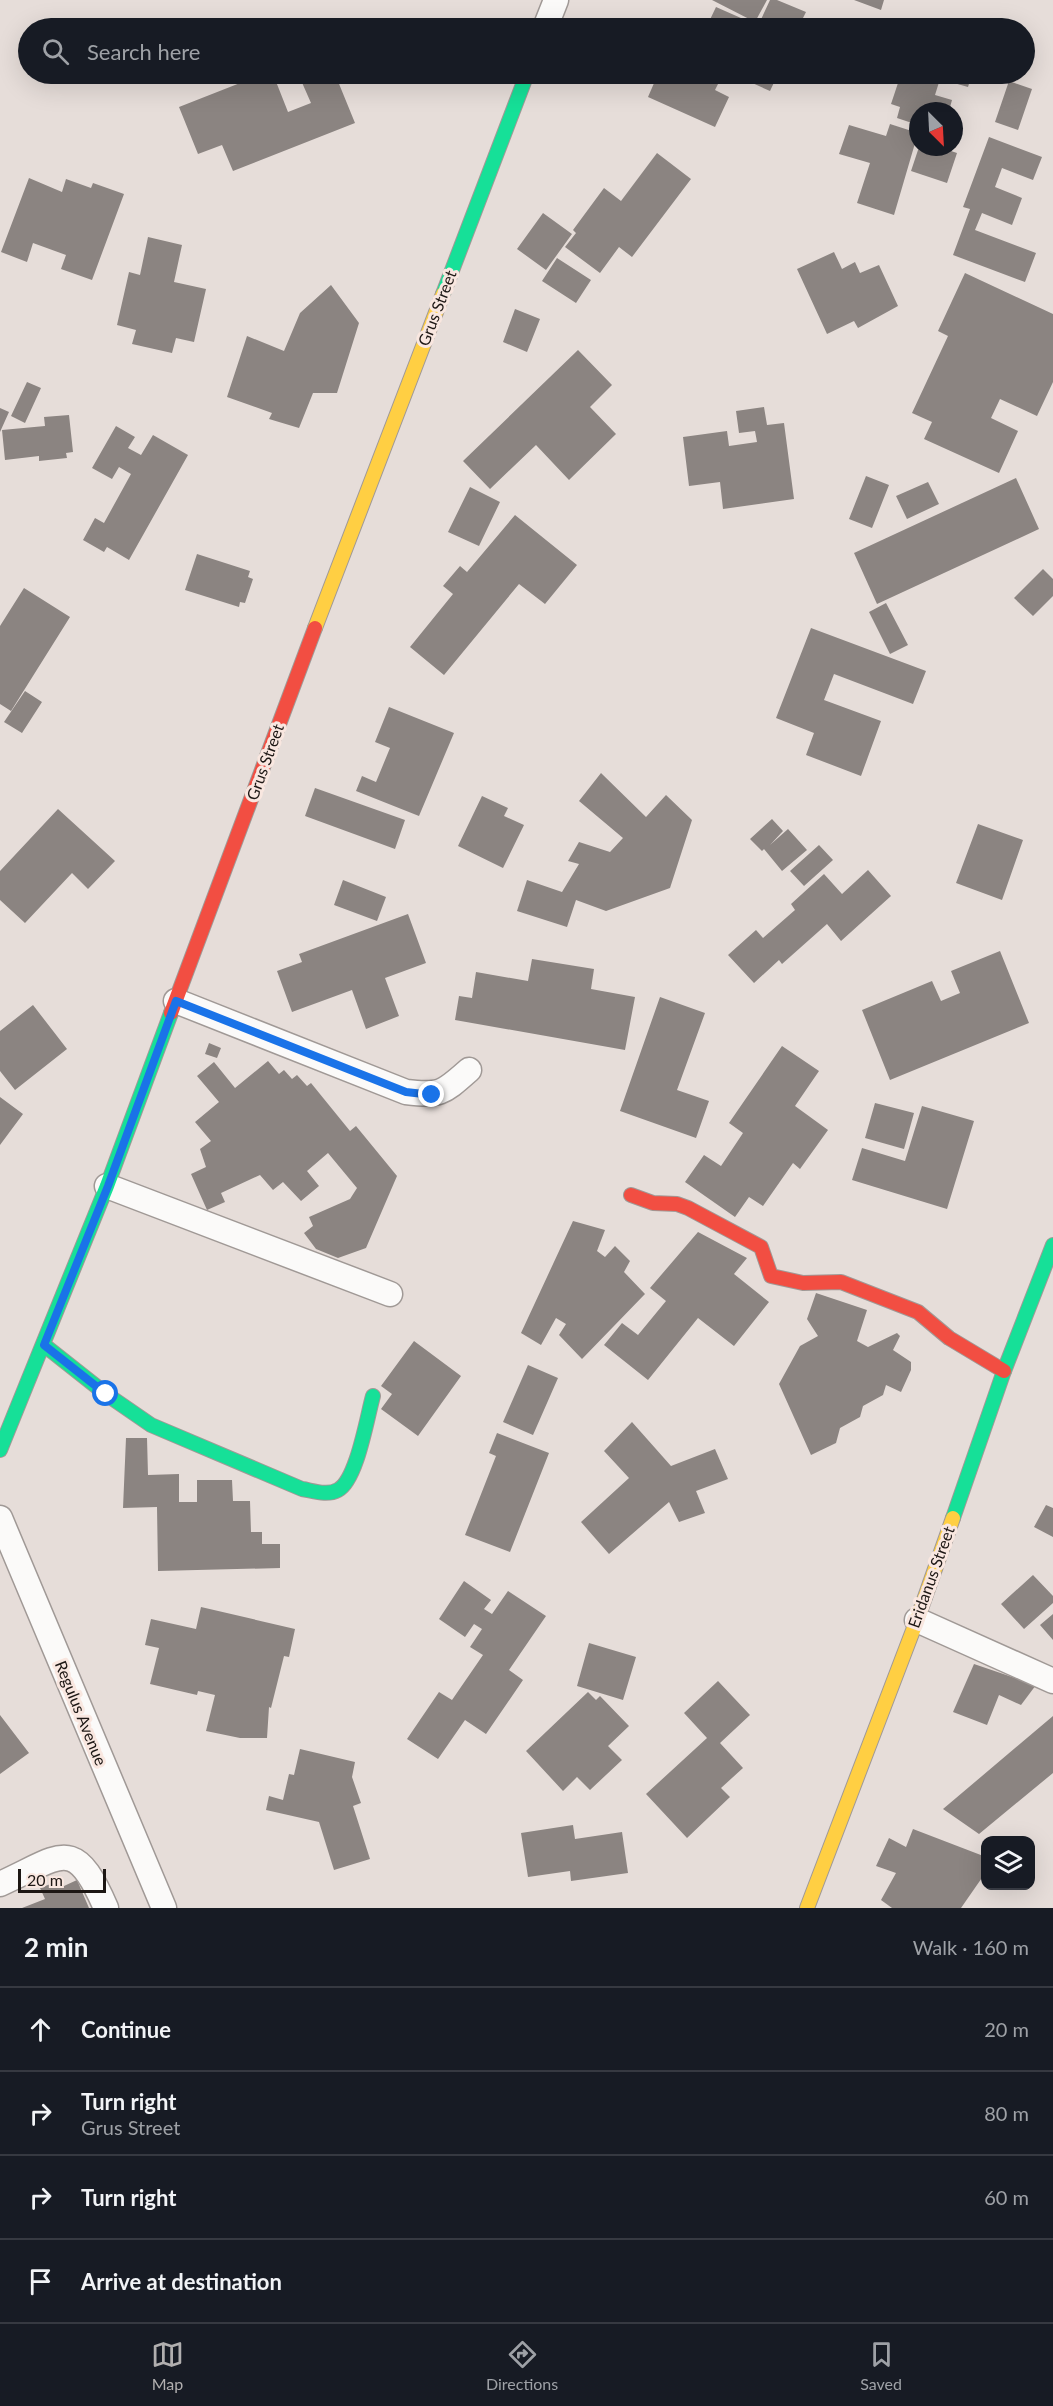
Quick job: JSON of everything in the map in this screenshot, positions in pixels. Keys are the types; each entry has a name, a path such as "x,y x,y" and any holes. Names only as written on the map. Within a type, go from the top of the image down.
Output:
{"street":[{"path":"548,18 556,0"},
{"name":"Grus Street","path":"0,1450 108,1186 298,672 523,84"},
{"path":"176,1001 406,1092 432,1095 447,1090 469,1070"},
{"path":"108,1186 390,1294"},
{"path":"631,1195 653,1203 677,1204 688,1208 761,1247 771,1276 803,1283 841,1282 918,1312 949,1338 1004,1371"},
{"name":"Eridanus Street","path":"807,1908 917,1620 1004,1371 1053,1245"},
{"path":"44,1345 106,1394 151,1425 302,1490 327,1494 341,1491 350,1480 373,1396"},
{"name":"Regulus Avenue","path":"0,1518 164,1908"},
{"path":"917,1620 1053,1681"},
{"path":"0,1884 59,1857 75,1858 86,1868 106,1908"}],"building":[{"path":"712,0 767,0 757,18 747,18"},
{"path":"770,0 777,0 806,12 803,18 762,18"},
{"path":"854,0 884,0 881,10"},
{"path":"716,7 741,18 711,18"},
{"path":"238,84 277,84 288,112 311,103 303,84 339,84 355,123 233,171 222,145 198,154 179,107"},
{"path":"654,84 718,84 715,90 729,97 715,127 648,97"},
{"path":"754,84 773,84 770,91"},
{"path":"898,84 938,84 935,95 952,100 951,102 909,102 909,122 897,118 900,107 891,104"},
{"path":"1008,84 1018,84 1032,89 1018,130 995,122"},
{"path":"890,124 909,130 909,156 911,156 894,215 857,203 870,163 839,154 849,125 886,136"},
{"path":"989,137 1042,157 1033,180 1002,168 995,187 1022,198 1012,225 982,213 975,230 1036,253 1025,282 953,255 970,209 963,207"},
{"path":"657,153 691,179 632,257 619,247 600,273 565,247 576,233 573,230 604,188 621,201"},
{"path":"916,156 956,156 947,183 911,171"},
{"path":"29,178 62,192 66,179 91,188 93,183 124,194 92,280 61,269 66,255 33,243 27,262 1,252"},
{"path":"543,213 572,234 546,270 517,249"},
{"path":"148,237 182,245 174,282 206,289 194,342 176,338 172,353 132,344 136,330 117,325 129,272 140,275"},
{"path":"834,252 842,269 855,262 860,273 879,265 898,306 858,328 854,321 827,334 797,269"},
{"path":"557,258 591,280 576,303 542,281"},
{"path":"965,273 1053,314 1053,382 1037,416 1000,399 991,418 1018,431 999,473 924,439 932,422 912,413 948,336 938,331"},
{"path":"331,285 359,323 337,393 313,393 299,428 269,419 272,413 227,397 247,336 284,351 300,313"},
{"path":"515,309 540,319 527,352 503,342"},
{"path":"578,350 612,385 590,407 616,434 569,480 536,445 490,489 463,461"},
{"path":"27,382 41,388 25,423 11,416"},
{"path":"764,407 767,425 784,423 794,499 723,509 720,482 689,486 683,437 727,431 729,446 757,442 755,431 739,433 736,411"},
{"path":"0,408 9,412 0,432"},
{"path":"69,415 73,452 66,453 67,458 39,461 39,456 5,460 2,430 45,426 44,417"},
{"path":"116,426 135,437 128,448 141,455 153,435 188,455 129,560 107,547 104,552 83,540 95,518 104,523 131,474 119,467 112,479 92,468"},
{"path":"866,476 889,485 872,528 849,519"},
{"path":"1016,478 1039,529 877,604 854,553"},
{"path":"928,482 939,504 907,519 896,496"},
{"path":"470,487 500,502 479,546 448,532"},
{"path":"515,515 577,565 545,604 519,584 444,675 410,647 453,594 443,586 460,566 467,572"},
{"path":"197,554 250,571 248,577 253,579 245,603 240,602 239,607 185,590"},
{"path":"1043,569 1053,579 1053,596 1033,616 1014,598"},
{"path":"24,588 70,617 11,711 0,704 0,626"},
{"path":"886,603 908,645 890,654 869,612"},
{"path":"811,628 926,671 913,704 834,674 824,700 881,721 861,776 806,755 814,733 776,718"},
{"path":"25,691 42,702 22,733 4,722"},
{"path":"389,707 454,733 419,816 356,791 362,776 376,782 390,748 375,742"},
{"path":"601,773 646,817 666,795 692,820 670,888 606,911 576,900 567,927 517,911 527,880 562,892 579,864 568,861 579,842 610,852 623,838 579,801"},
{"path":"315,788 405,820 395,849 305,816"},
{"path":"482,796 508,808 504,816 524,825 503,868 458,846"},
{"path":"58,809 115,861 88,889 72,873 25,923 0,900 0,871"},
{"path":"772,819 783,831 770,845 788,829 807,850 782,871 764,849 762,851 750,839"},
{"path":"978,824 1023,840 1002,900 956,883"},
{"path":"819,845 833,860 804,886 790,871"},
{"path":"868,870 891,896 841,941 827,924 782,964 779,960 754,983 728,955 756,930 763,938 795,910 791,904 824,874 842,894"},
{"path":"343,880 386,897 377,921 334,905"},
{"path":"408,914 426,963 385,978 399,1016 366,1029 352,990 292,1012 277,971 302,962 299,954"},
{"path":"1000,951 1029,1023 890,1080 862,1010 932,981 941,1001 960,993 951,971"},
{"path":"532,959 594,969 591,989 635,997 625,1050 455,1020 459,996 472,998 476,972 528,981"},
{"path":"660,997 705,1013 677,1090 709,1101 696,1138 620,1111"},
{"path":"33,1005 67,1049 15,1090 0,1071 0,1031"},
{"path":"209,1043 221,1048 217,1058 205,1054"},
{"path":"782,1046 819,1071 795,1106 828,1130 800,1169 793,1163 763,1206 749,1197 735,1217 685,1182 704,1155 721,1166 743,1133 729,1123"},
{"path":"268,1061 279,1074 284,1070 292,1079 297,1075 307,1086 311,1083 350,1131 356,1126 397,1176 366,1248 338,1258 316,1249 304,1233 313,1226 309,1217 350,1199 357,1188 328,1153 307,1171 319,1186 301,1201 283,1182 273,1190 260,1175 221,1193 225,1202 207,1210 191,1174 206,1167 200,1149 211,1141 195,1122 219,1102 197,1076 214,1062 235,1088"},
{"path":"0,1097 23,1114 0,1145"},
{"path":"875,1103 914,1113 904,1149 865,1138"},
{"path":"922,1106 974,1121 947,1209 852,1180 862,1148 905,1161"},
{"path":"573,1221 605,1230 597,1251 605,1257 615,1246 630,1261 624,1272 645,1294 582,1359 559,1335 566,1324 556,1318 541,1345 521,1333"},
{"path":"698,1232 747,1258 734,1274 769,1302 734,1346 698,1318 648,1380 604,1345 622,1323 638,1335 666,1301 650,1288"},
{"path":"816,1293 867,1310 857,1341 868,1347 897,1333 900,1336 893,1350 911,1362 911,1370 901,1392 886,1385 883,1395 863,1406 860,1417 840,1428 836,1443 811,1455 779,1384 800,1346 818,1336 807,1319"},
{"path":"414,1341 461,1376 418,1436 381,1409 392,1394 381,1386"},
{"path":"528,1365 558,1378 533,1435 503,1422"},
{"path":"632,1422 671,1466 715,1449 728,1479 696,1491 705,1513 679,1522 669,1502 609,1554 581,1522 629,1478 604,1451"},
{"path":"497,1433 549,1453 510,1552 465,1535 496,1456 489,1453"},
{"path":"126,1438 147,1438 148,1475 179,1474 179,1502 197,1502 197,1480 232,1480 233,1501 250,1501 251,1532 262,1532 262,1544 280,1544 280,1568 158,1571 157,1507 123,1508"},
{"path":"1046,1505 1053,1508 1053,1537 1034,1527"},
{"path":"1033,1575 1053,1596 1053,1603 1024,1629 1001,1604"},
{"path":"464,1581 491,1600 484,1609 492,1614 508,1591 546,1616 509,1670 523,1680 486,1734 465,1720 438,1759 407,1739 439,1692 452,1700 483,1655 470,1647 482,1629 474,1624 465,1637 439,1619"},
{"path":"201,1607 295,1629 289,1657 284,1656 271,1708 269,1707 267,1738 240,1738 206,1731 215,1695 198,1691 197,1695 150,1684 159,1648 145,1645 151,1619 196,1629"},
{"path":"1053,1614 1053,1640 1040,1625"},
{"path":"589,1643 636,1657 623,1700 577,1686"},
{"path":"974,1664 1036,1685 1021,1705 999,1695 987,1725 953,1712"},
{"path":"718,1681 750,1715 720,1743 743,1768 721,1788 730,1797 687,1838 646,1794 707,1738 684,1713"},
{"path":"588,1692 596,1700 600,1696 629,1726 608,1746 622,1760 590,1790 577,1777 563,1791 526,1751"},
{"path":"0,1715 29,1753 0,1774"},
{"path":"1053,1716 1053,1773 979,1834 943,1809"},
{"path":"300,1749 355,1762 352,1777 361,1803 353,1806 370,1859 334,1870 319,1822 266,1810 269,1796 283,1800 289,1774 294,1775"},
{"path":"573,1825 575,1839 622,1832 628,1873 571,1881 570,1871 528,1877 521,1833"},
{"path":"913,1829 981,1855 981,1879 961,1908 892,1908 881,1900 896,1873 876,1866 889,1838 906,1847"},
{"path":"61,1880 64,1886 77,1880 89,1908 22,1908 45,1899 40,1888"}],"traffic: fast":[{"path":"443,294 523,84"},
{"path":"0,1450 107,1186 171,1013"},
{"path":"953,1518 1004,1371 1053,1245"},
{"path":"44,1345 106,1394 151,1425 302,1489 320,1492 329,1493 338,1490 351,1474 373,1396"}],"traffic: slow":[{"path":"315,628 443,294"},
{"path":"807,1908 917,1620 953,1518"}],"traffic: jam":[{"path":"171,1013 315,628"},
{"path":"631,1195 653,1203 677,1204 688,1208 761,1247 771,1276 803,1283 841,1282 918,1312 949,1338 1004,1371"}],"route":[{"path":"106,1394 44,1345 108,1186 176,1001 406,1092 432,1095"}]}
